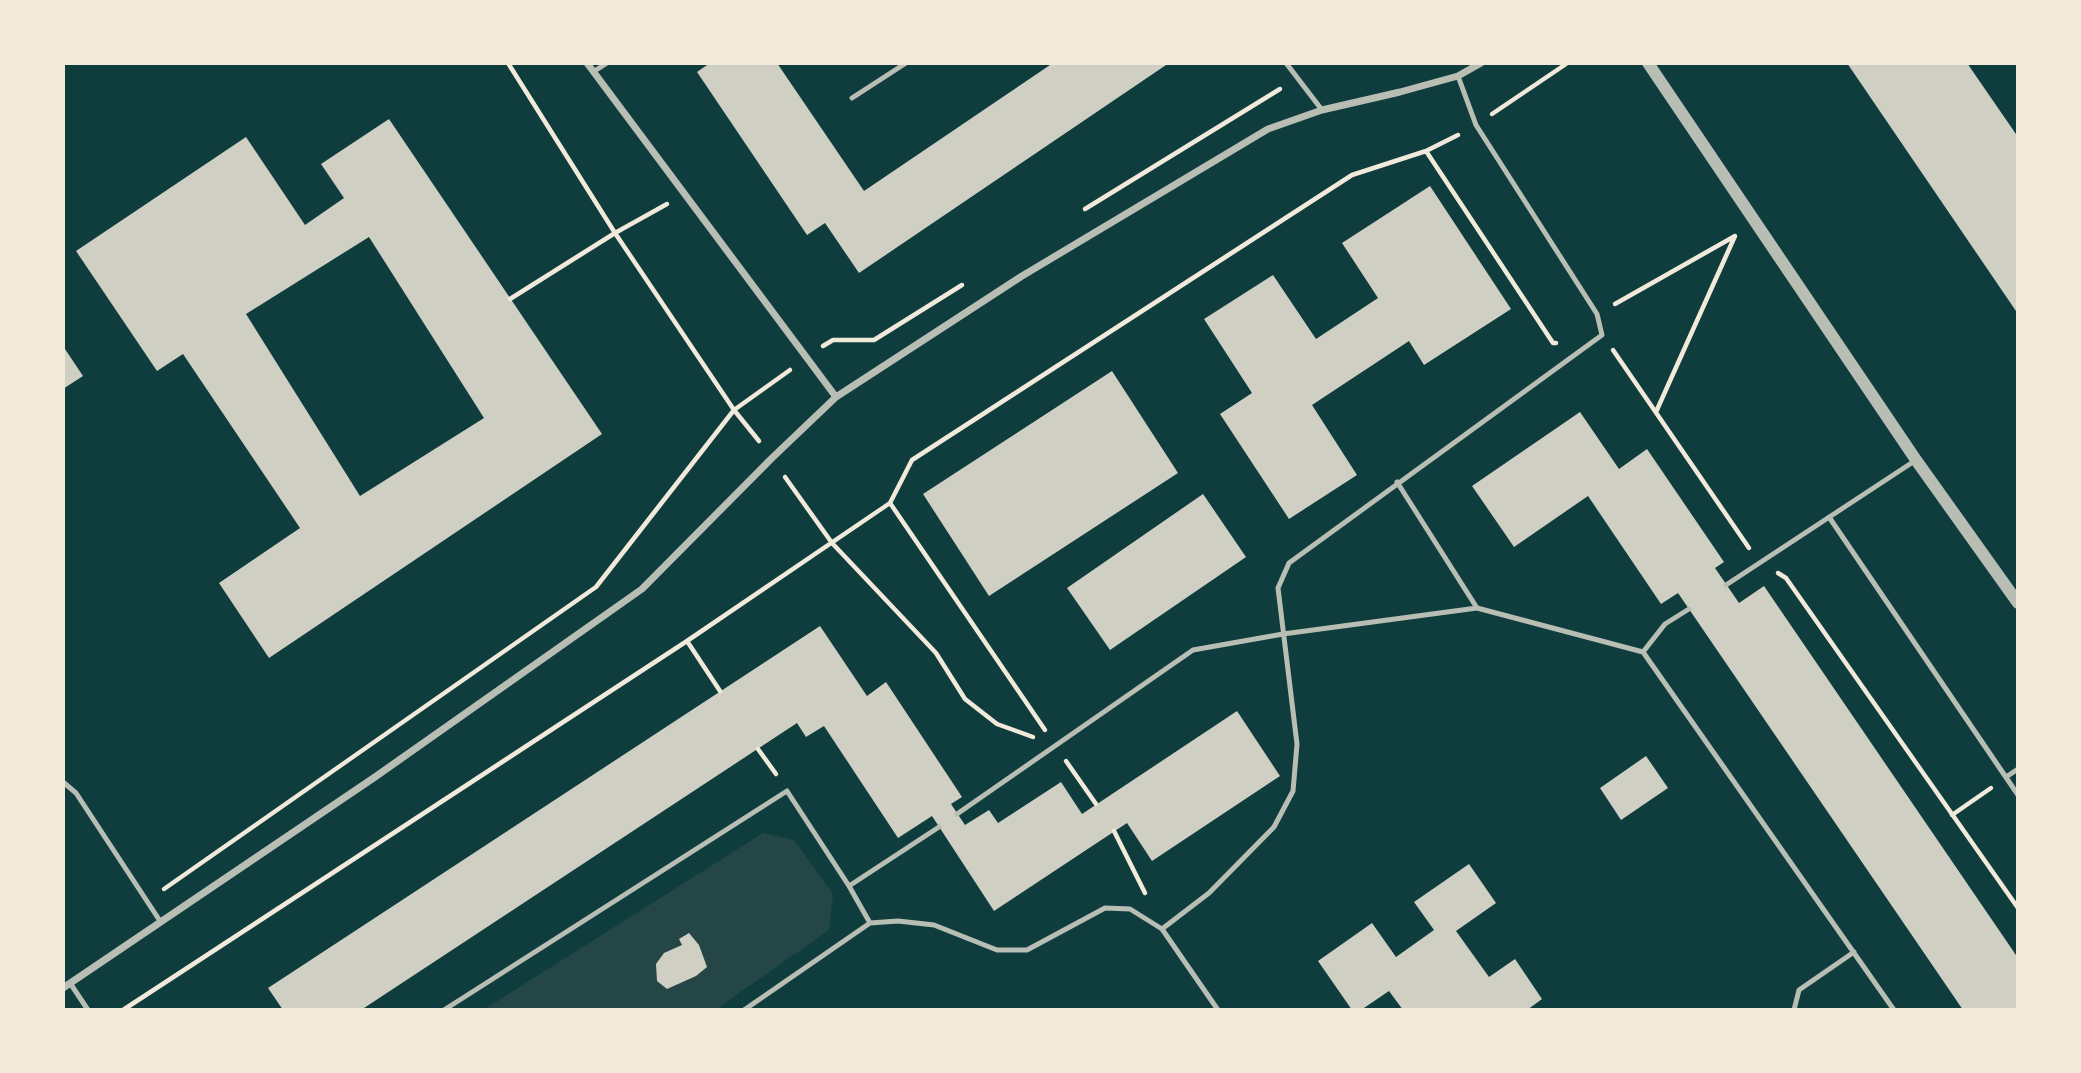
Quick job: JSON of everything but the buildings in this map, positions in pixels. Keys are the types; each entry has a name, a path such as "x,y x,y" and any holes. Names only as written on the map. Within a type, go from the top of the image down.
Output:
{"street":[{"path":"587,63 835,397"},
{"path":"66,986 375,777 642,589 835,397 1022,276 1268,129 1322,110 1458,76 1481,63"},
{"path":"1648,63 1916,460 2016,596"}],"lane":[{"path":"593,72 607,63"},
{"path":"852,98 906,63"},
{"path":"1286,63 1322,110"},
{"path":"1162,929 1209,893 1274,827 1293,791 1297,744 1278,588 1289,563 1602,335 1597,314 1476,125 1458,76"},
{"path":"1726,585 1916,460"},
{"path":"1397,482 1477,608"},
{"path":"1829,517 2018,795"},
{"path":"957,814 1193,650 1283,634 1477,608 1643,652 1894,1010"},
{"path":"1643,652 1665,624 1689,609"},
{"path":"2006,778 2018,769"},
{"path":"63,782 76,793 160,921"},
{"path":"444,1010 787,791 870,923"},
{"path":"849,886 939,827"},
{"path":"744,1010 870,923 898,921 934,925 997,950 1027,950 1105,908 1130,909 1162,929 1218,1010"},
{"path":"1794,1010 1799,990 1854,952"},
{"path":"66,986 88,1010"}],"path":[{"path":"508,63 615,233 734,410 772,458 832,543 936,653 965,699 997,724 1055,745"},
{"path":"123,1010 687,641 890,503 912,460 1352,175 1426,151 1476,125 1566,64"},
{"path":"1074,216 1299,77"},
{"path":"1426,151 1553,343 1602,335 1759,563 1786,578 2018,908"},
{"path":"510,299 615,233 683,195"},
{"path":"1597,314 1735,236 1656,412"},
{"path":"146,901 596,587 734,410 833,340 874,340 968,281"},
{"path":"890,503 1096,804"},
{"path":"687,641 720,691"},
{"path":"758,748 787,791"},
{"path":"1952,815 2006,778"},
{"path":"1114,831 1162,929"}],"shaded area":[{"path":"763,833 794,840 833,894 829,930 715,1010 483,1010"}]}
